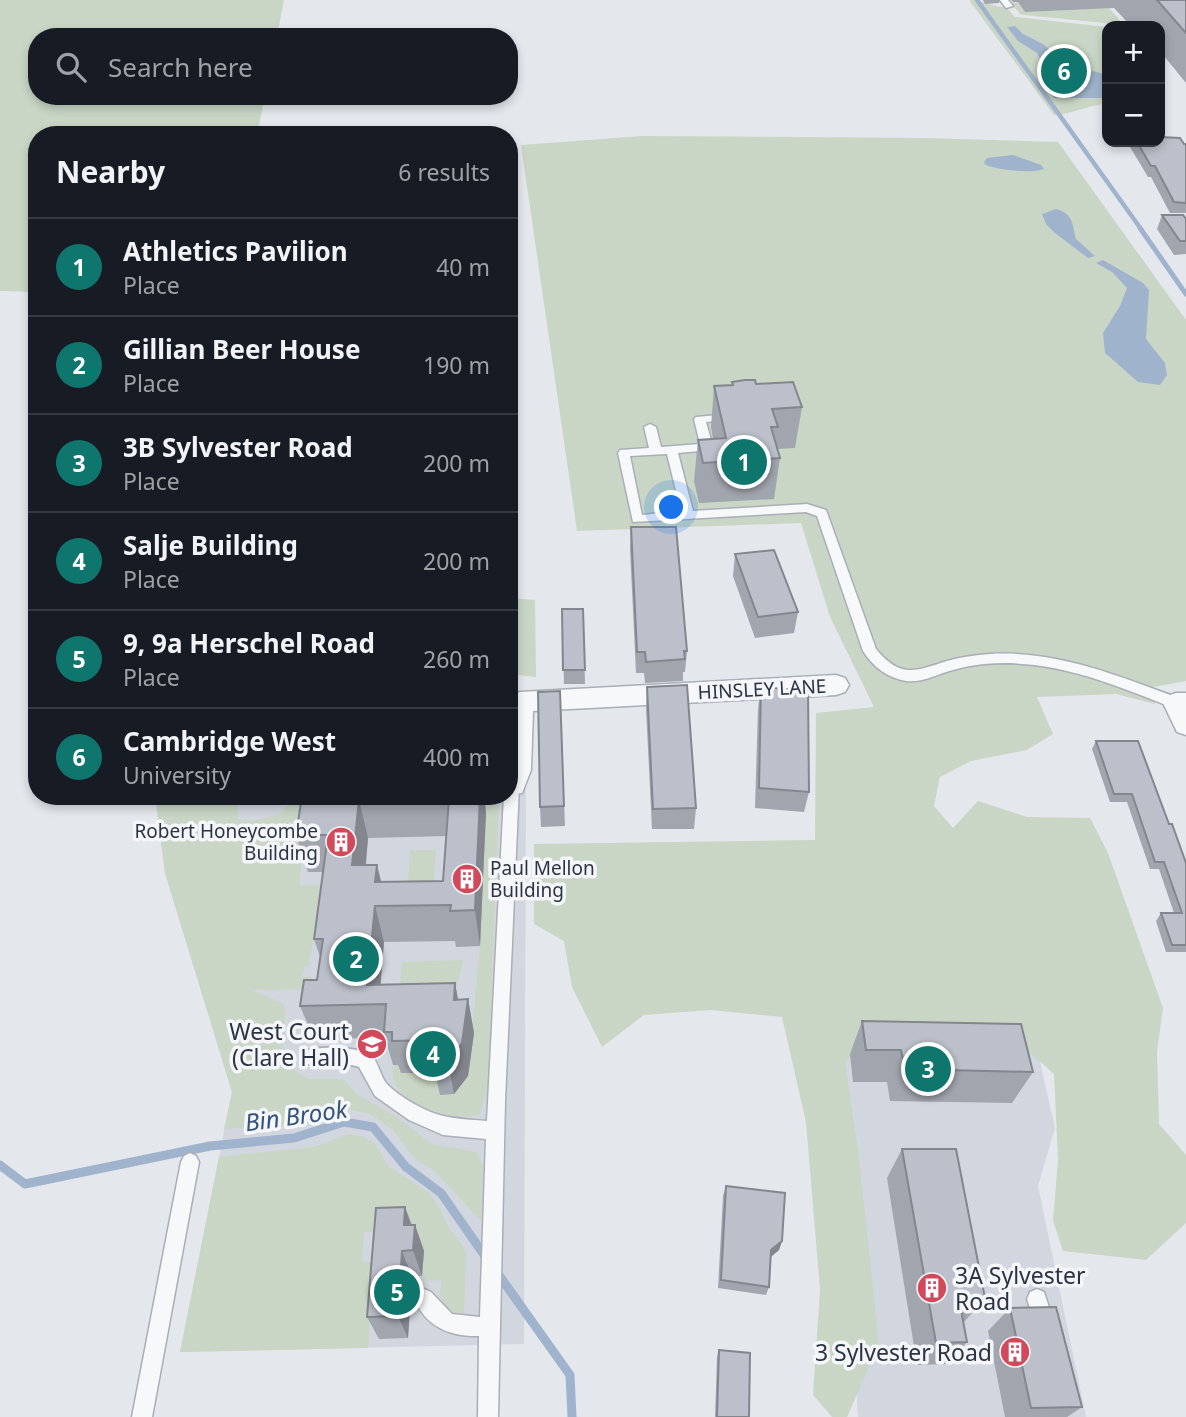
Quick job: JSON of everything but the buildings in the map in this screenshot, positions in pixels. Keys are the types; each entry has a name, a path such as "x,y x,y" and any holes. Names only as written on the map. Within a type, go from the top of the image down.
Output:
{"street":[{"name":"HINSLEY LANE","path":"518,747 520,702 836,685"}],"lane":[{"path":"738,416 700,419 707,447 624,453 637,519 807,508 822,513 870,651 886,668 911,677 951,665 988,659 1023,658 1058,662 1099,673 1183,710"},
{"path":"650,427 656,451"},
{"path":"672,450 688,515"},
{"path":"488,1417 489,1317 509,805"},
{"path":"311,1056 350,1056 366,1061 381,1090 415,1114 443,1126 496,1131"},
{"path":"142,1417 190,1162"},
{"path":"424,1299 436,1316 457,1328 489,1317"},
{"path":"1037,1299 1048,1340"}],"shaded area":[{"name":"West Court (Clare Hall)","path":"518,768 526,768 524,1344 180,1352 232,1092 165,873 156,805 518,805"},
{"path":"1028,1009 1055,1128 1038,1186 1086,1417 858,1417 835,1012"}],"green space":[{"path":"0,0 284,0 279,28 28,28 28,105 263,105 259,126 28,126 28,292 0,291"},
{"path":"969,0 1006,7 1015,17 1102,26 1102,105 1054,115"},
{"path":"1018,2 1025,12 1109,8 1120,21 1102,23 1020,14 1011,3"},
{"path":"642,136 1058,142 1186,320 1186,681 1153,687 1155,704 1116,694 1037,697 1053,734 1027,750 971,761 940,777 934,806 953,828 978,801 1027,817 1090,818 1108,853 1163,1008 1157,1052 1159,1124 1186,1155 1186,1223 1146,1260 1063,1251 1053,1221 1058,1159 1054,1074 1008,1033 887,1029 845,1061 859,1158 879,1345 847,1417 832,1417 813,1395 820,1289 806,1122 782,1017 711,1010 644,1015 602,1047 572,987 564,941 534,924 534,844 815,840 816,713 874,707 830,617 801,523 577,531 521,145"},
{"path":"518,599 535,600 536,677 518,675"},
{"path":"156,805 237,805 238,819 251,821 281,814 287,805 309,805 299,885 327,885 319,901 309,966 304,967 302,977 312,977 310,989 252,990 284,1004 285,1026 281,1062 308,1079 343,1079 357,1094 395,1116 432,1144 476,1152 483,1165 481,1221 435,1171 414,1158 393,1130 370,1114 340,1107 315,1110 293,1124 224,1129 232,1092 165,873"},
{"path":"452,805 499,805 488,1090 479,1115 458,1116 434,1112 404,1095 394,1079 393,1065 468,1076 480,946 485,813"},
{"path":"410,850 436,850 432,909 406,910"},
{"path":"463,960 451,1011 397,1018 402,962"},
{"path":"349,1134 365,1137 376,1145 388,1166 429,1193 440,1209 449,1228 466,1251 464,1316 440,1307 441,1280 423,1281 424,1252 385,1231 364,1232 362,1262 375,1262 368,1348 180,1352 219,1157 314,1147"}],"water":[{"path":"1015,26 1023,34 1043,44 1064,63 1102,74 1102,98 1054,98 1046,85 1048,74 1037,53 1018,41 1007,27"},
{"path":"1013,155 1041,165 1044,169 1006,170 991,167 984,162 987,158"},
{"path":"1056,209 1069,217 1076,239 1095,256 1088,258 1046,224 1042,214"},
{"path":"1103,260 1143,283 1149,290 1146,339 1165,363 1167,375 1160,385 1138,382 1105,353 1103,333 1120,306 1127,288 1112,272 1096,263"}],"waterway":[{"path":"977,0 1141,229"},
{"path":"1140,228 1186,294"},
{"name":"Bin Brook","path":"0,1165 25,1184 210,1146 294,1138 344,1122 373,1127 406,1167 441,1193 487,1259"},
{"name":"Bin Brook","path":"496,1271 570,1375 572,1417"}],"place":[{"name":"Cambridge West","path":"1064,71"},
{"name":"Athletics Pavilion","path":"744,462"},
{"name":"Robert Honeycombe Building","path":"341,842"},
{"name":"Paul Mellon Building","path":"467,879"},
{"name":"Gillian Beer House","path":"356,959"},
{"name":"West Court (Clare Hall)","path":"372,1044"},
{"name":"Salje Building","path":"433,1054"},
{"name":"3B Sylvester Road","path":"928,1069"},
{"name":"3A Sylvester Road","path":"932,1288"},
{"name":"9, 9a Herschel Road","path":"397,1292"},
{"name":"3 Sylvester Road","path":"1015,1352"}]}
